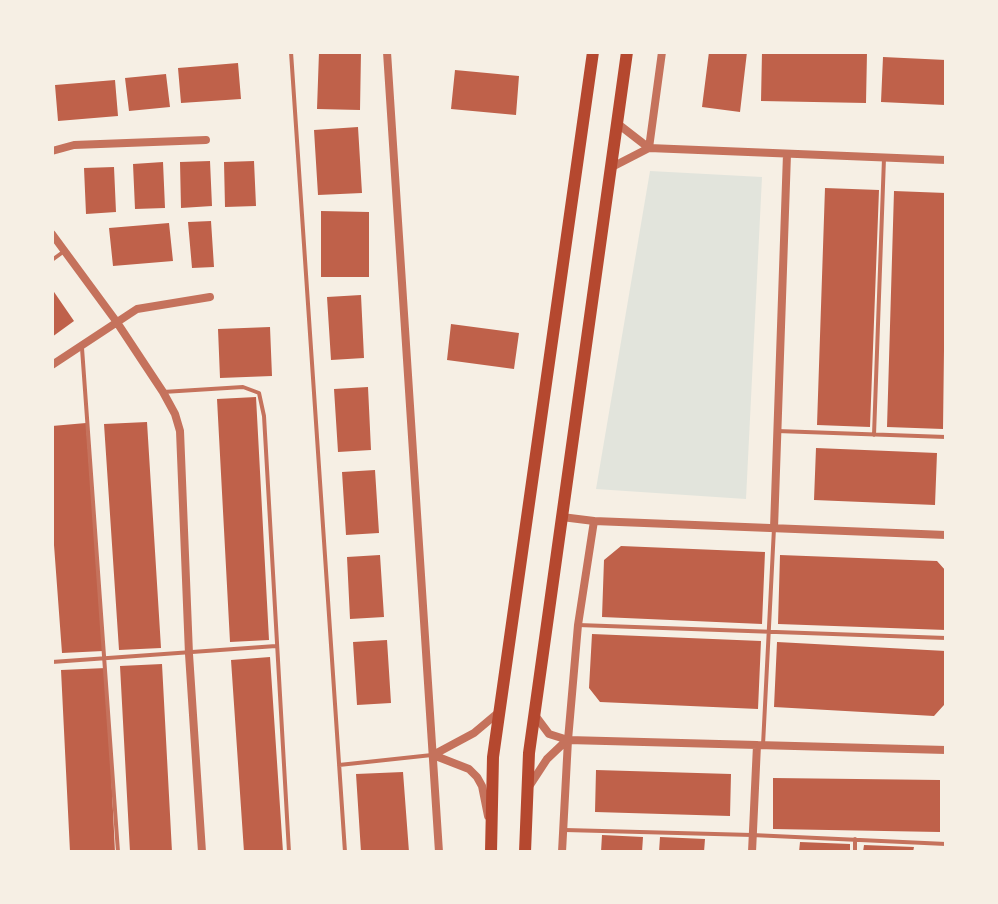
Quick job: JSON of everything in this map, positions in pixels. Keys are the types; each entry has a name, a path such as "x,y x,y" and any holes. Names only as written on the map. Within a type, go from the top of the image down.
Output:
{"main road":[{"path":"491,852 493,757 593,52"},
{"path":"525,852 534,714 627,52"}],"street":[{"path":"387,52 439,852"},
{"path":"649,148 662,52"},
{"path":"618,124 649,148"},
{"path":"52,151 74,145 206,140"},
{"path":"612,167 649,148 946,160"},
{"path":"774,528 787,154"},
{"path":"52,234 163,392 180,431 189,654 202,852"},
{"path":"52,365 137,309 210,297"},
{"path":"562,517 594,521 946,535"},
{"path":"562,852 578,625 594,521"},
{"path":"433,755 474,733 500,711"},
{"path":"534,714 549,734 568,740 946,750"},
{"path":"528,789 539,769 568,740"},
{"path":"752,852 760,745"},
{"path":"433,755 469,769 477,777 482,786 491,832"}],"lane":[{"path":"291,52 345,852"},
{"path":"874,435 884,158"},
{"path":"52,260 64,251"},
{"path":"82,344 118,852"},
{"path":"163,392 243,387 259,393 264,416 289,852"},
{"path":"777,431 946,437"},
{"path":"760,745 774,528"},
{"path":"578,625 946,638"},
{"path":"52,662 276,646"},
{"path":"339,765 433,755"},
{"path":"563,830 946,844"},
{"path":"855,839 855,852"}],"shaded area":[{"path":"650,171 762,177 746,499 596,489"}],"building":[{"path":"319,52 361,52 360,110 317,109"},
{"path":"709,52 747,52 740,112 702,107"},
{"path":"762,52 867,52 866,103 761,101"},
{"path":"883,57 946,60 945,105 881,102"},
{"path":"238,63 241,99 181,103 178,68"},
{"path":"455,70 519,76 516,115 451,109"},
{"path":"166,74 170,107 129,111 125,78"},
{"path":"115,80 118,116 58,121 55,85"},
{"path":"358,127 362,193 318,195 314,130"},
{"path":"210,161 212,206 181,208 180,162"},
{"path":"254,161 256,206 225,207 224,162"},
{"path":"163,162 165,208 135,209 133,164"},
{"path":"114,167 116,212 86,214 84,168"},
{"path":"825,188 879,190 870,427 817,425"},
{"path":"894,191 946,193 943,429 887,427"},
{"path":"321,211 369,212 369,277 321,277"},
{"path":"211,221 214,267 192,268 188,222"},
{"path":"169,223 173,261 113,266 109,228"},
{"path":"52,289 74,321 52,337"},
{"path":"361,295 364,358 331,360 327,297"},
{"path":"451,324 519,333 514,369 447,360"},
{"path":"270,327 272,376 220,378 218,329"},
{"path":"368,387 371,450 338,452 334,389"},
{"path":"256,397 269,640 230,642 217,399"},
{"path":"147,422 161,648 119,650 104,424"},
{"path":"86,423 103,651 62,653 52,518 52,426"},
{"path":"816,448 937,453 935,505 814,500"},
{"path":"375,470 379,533 346,535 342,472"},
{"path":"621,546 765,552 762,624 602,617 604,560"},
{"path":"380,555 384,617 350,619 347,557"},
{"path":"780,555 937,561 946,571 946,630 778,624"},
{"path":"592,634 761,641 758,709 600,702 589,688"},
{"path":"387,640 391,703 357,705 353,642"},
{"path":"777,642 946,651 944,705 934,716 774,707"},
{"path":"270,657 283,852 244,852 231,660"},
{"path":"162,664 172,852 130,852 120,666"},
{"path":"106,668 115,852 70,852 61,670"},
{"path":"596,770 731,774 730,816 595,812"},
{"path":"403,772 409,852 361,852 356,774"},
{"path":"773,778 940,780 940,832 773,829"},
{"path":"602,835 643,837 642,852 601,852"},
{"path":"660,837 705,839 704,852 659,852"},
{"path":"800,842 850,844 850,852 799,852"},
{"path":"864,845 914,847 913,852 863,852"}]}
